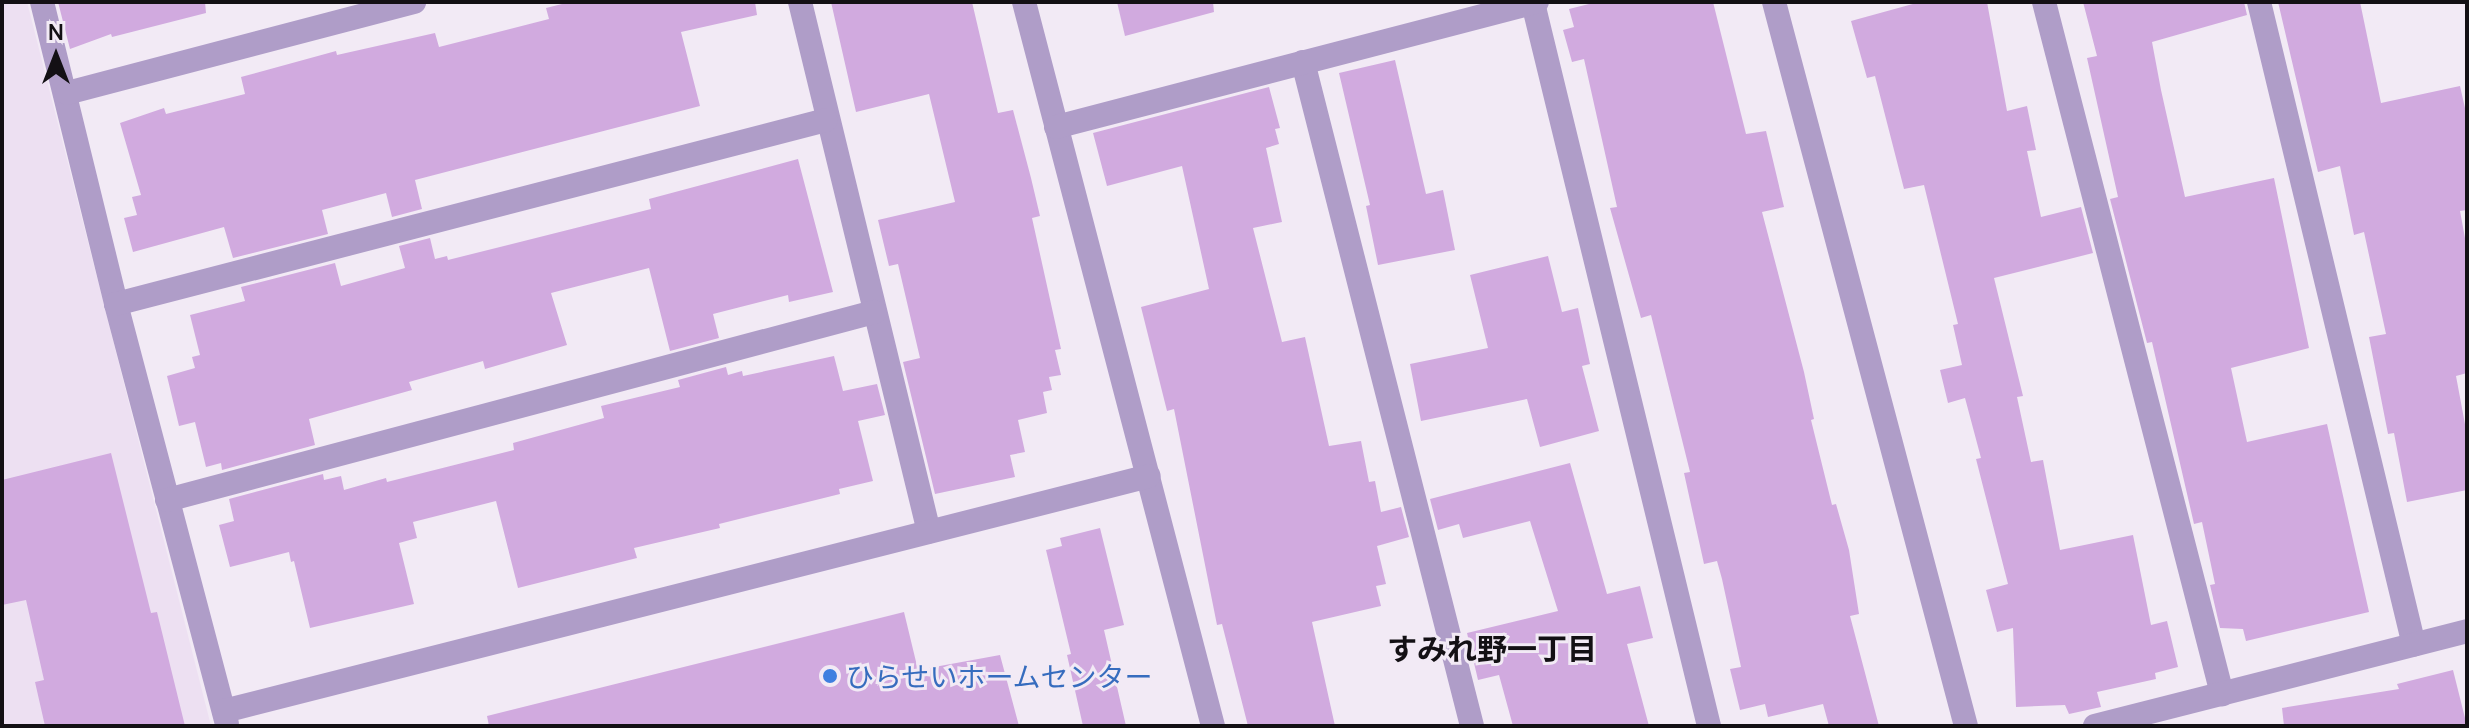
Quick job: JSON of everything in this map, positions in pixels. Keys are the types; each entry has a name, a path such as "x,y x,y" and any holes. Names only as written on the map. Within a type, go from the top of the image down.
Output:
{"street":[{"path":"42,2 67,93 116,304 226,719 1149,476"},
{"path":"67,93 414,2"},
{"path":"800,2 826,120 929,532"},
{"path":"1024,2 1213,726"},
{"path":"1056,127 1535,2 1709,726"},
{"path":"1774,2 1966,726"},
{"path":"2044,2 2222,694"},
{"path":"2259,2 2414,645"},
{"path":"1303,62 1472,726"},
{"path":"116,304 826,120"},
{"path":"167,500 874,312"},
{"path":"2095,726 2467,631"}],"shaded area":[{"path":"2,2 27,2 211,726 2,726"}],"building":[{"path":"58,2 205,2 206,13 112,37 111,34 70,49"},
{"path":"570,2 755,2 757,15 681,32 700,106 415,180 422,209 392,217 386,193 322,210 328,234 233,258 224,227 133,252 124,218 137,215 132,197 141,195 120,123 164,108 166,114 245,94 241,77 336,51 337,55 435,33 439,47 549,19 546,8"},
{"path":"831,2 972,2 998,113 1013,110 1031,178 1040,216 1032,218 1061,349 1055,350 1061,375 1049,377 1052,390 1043,392 1047,413 1018,420 1025,452 1010,455 1015,477 935,494 903,362 920,358 898,264 889,266 878,220 955,202 929,94 856,112"},
{"path":"1117,2 1213,2 1214,12 1125,36"},
{"path":"1597,2 1713,2 1746,134 1766,131 1784,207 1762,212 1804,372 1814,419 1811,420 1832,505 1836,504 1849,550 1859,614 1850,616 1879,726 1829,726 1823,704 1768,717 1765,704 1740,710 1730,669 1741,667 1722,579 1717,561 1704,564 1684,473 1690,472 1651,315 1641,318 1610,208 1617,207 1584,59 1572,62 1563,30 1574,27 1569,9"},
{"path":"1920,2 1987,2 2007,111 2027,106 2036,150 2027,151 2041,217 2081,207 2093,253 1994,278 2023,396 2017,397 2031,462 2043,460 2060,550 2133,535 2151,625 2167,621 2178,667 2155,673 2156,679 2097,692 2101,707 2069,714 2065,705 2016,707 2013,628 1997,632 1986,590 2008,584 1976,459 1981,458 1965,398 1948,403 1940,370 1962,365 1953,325 1958,324 1924,185 1904,189 1875,76 1867,78 1851,21"},
{"path":"2083,2 2244,2 2247,15 2152,42 2161,90 2185,197 2274,178 2309,348 2231,368 2247,442 2327,424 2369,612 2246,641 2243,629 2220,628 2210,585 2215,584 2202,522 2194,524 2152,342 2147,343 2110,199 2118,197 2087,58 2097,56"},
{"path":"2278,2 2360,2 2381,103 2460,86 2467,117 2467,210 2460,211 2467,249 2467,373 2456,376 2467,435 2467,490 2407,502 2394,433 2388,434 2369,337 2386,334 2364,232 2354,235 2340,166 2318,172"},
{"path":"1395,60 1426,194 1443,190 1455,250 1378,265 1366,206 1370,205 1339,73"},
{"path":"1269,87 1280,128 1275,129 1279,144 1266,148 1282,222 1253,228 1282,342 1305,337 1329,446 1361,441 1369,482 1375,481 1381,512 1401,507 1409,537 1377,546 1386,584 1376,586 1381,606 1312,622 1335,726 1248,726 1222,624 1217,625 1174,409 1167,411 1141,307 1209,289 1182,166 1107,186 1093,133"},
{"path":"798,159 833,292 789,302 788,295 713,314 719,338 670,351 649,268 551,293 567,345 485,369 483,361 409,382 412,390 309,419 315,445 222,470 221,463 206,467 195,422 179,426 167,376 195,368 192,357 200,355 190,315 245,301 241,287 335,263 341,286 405,268 399,246 430,238 435,259 447,256 448,260 651,209 649,199"},
{"path":"1548,256 1562,312 1578,308 1590,364 1582,366 1599,431 1540,447 1527,399 1421,421 1410,364 1488,348 1470,275"},
{"path":"834,356 843,391 877,384 885,415 858,421 873,481 839,489 840,494 719,524 720,528 634,548 637,558 518,588 496,501 413,522 417,538 399,543 414,604 310,628 294,561 291,562 289,552 230,567 219,525 234,521 229,499 323,474 324,480 341,476 344,490 386,478 387,482 514,450 513,443 604,418 601,406 680,387 678,380 726,367 728,375 742,371 743,376"},
{"path":"111,453 151,613 157,612 185,726 45,726 35,682 44,680 26,600 2,605 2,480"},
{"path":"1570,463 1607,594 1640,586 1653,638 1627,644 1649,726 1513,726 1499,675 1478,680 1467,633 1558,611 1530,521 1463,538 1459,524 1438,530 1430,499"},
{"path":"1100,528 1124,625 1104,630 1126,726 1083,726 1067,655 1071,654 1046,550 1062,546 1060,538"},
{"name":"ひらせいホームセンター","path":"904,612 918,670 1000,655 1019,726 489,726 487,716"},
{"path":"2453,670 2467,726 2284,726 2282,708 2399,689 2397,684"}],"place":[{"name":"ひらせいホームセンター","path":"830,676"}],"district":[{"name":"すみれ野一丁目","path":"1492,649"}]}
